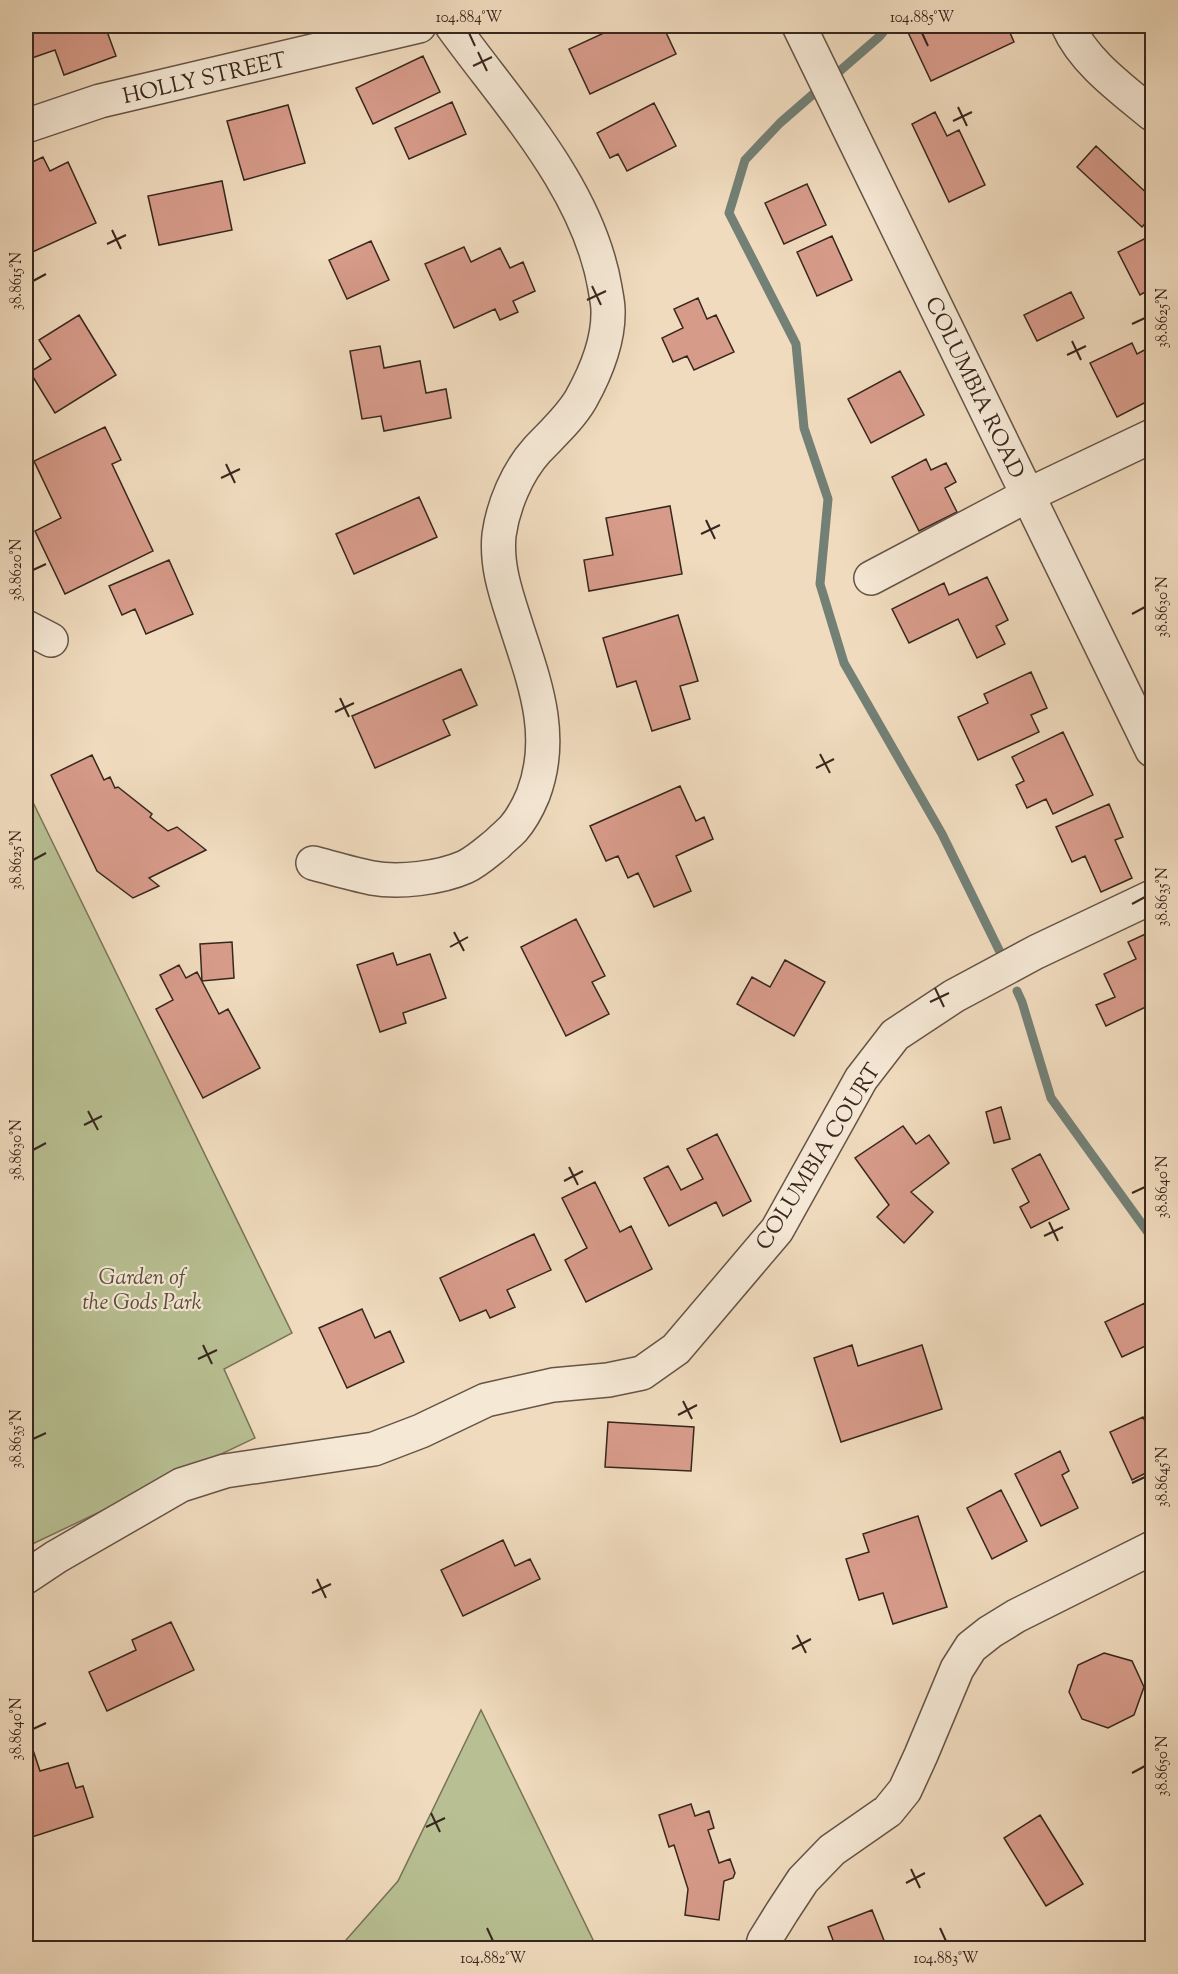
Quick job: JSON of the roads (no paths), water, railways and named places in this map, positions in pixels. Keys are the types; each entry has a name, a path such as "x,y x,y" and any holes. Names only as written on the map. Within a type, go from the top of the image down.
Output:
{"street":[{"name":"HOLLY STREET","path":"26,126 100,101 419,26"},
{"path":"313,863 375,878 409,879 440,875 467,866 490,850 514,828 530,803 540,776 544,744 542,711 499,565 499,536 506,505 518,479 534,453 579,402 595,371 604,344 608,309 593,240 571,194 529,128 452,26"},
{"path":"1068,26 1087,55 1152,114"},
{"name":"COLUMBIA ROAD","path":"801,29 1152,750"},
{"path":"871,578 1028,495 1152,436"},
{"name":"COLUMBIA COURT","path":"26,1577 56,1557 182,1485 225,1471 374,1449 421,1431 486,1400 553,1384 608,1380 642,1373 676,1349 777,1230 861,1079 895,1035 954,996 1036,952 1152,897"},
{"path":"762,1948 764,1941 803,1880 832,1850 888,1811 904,1790 957,1669 971,1647 1016,1616 1152,1548"}],"waterway":[{"path":"888,26 880,36 780,123 745,160 729,213 796,344 804,428 828,499 820,584 844,663 942,834 999,950"},
{"path":"1017,991 1051,1098 1152,1238"}],"park label":[{"name":"Garden of the Gods Park","path":"142,1288"}]}
